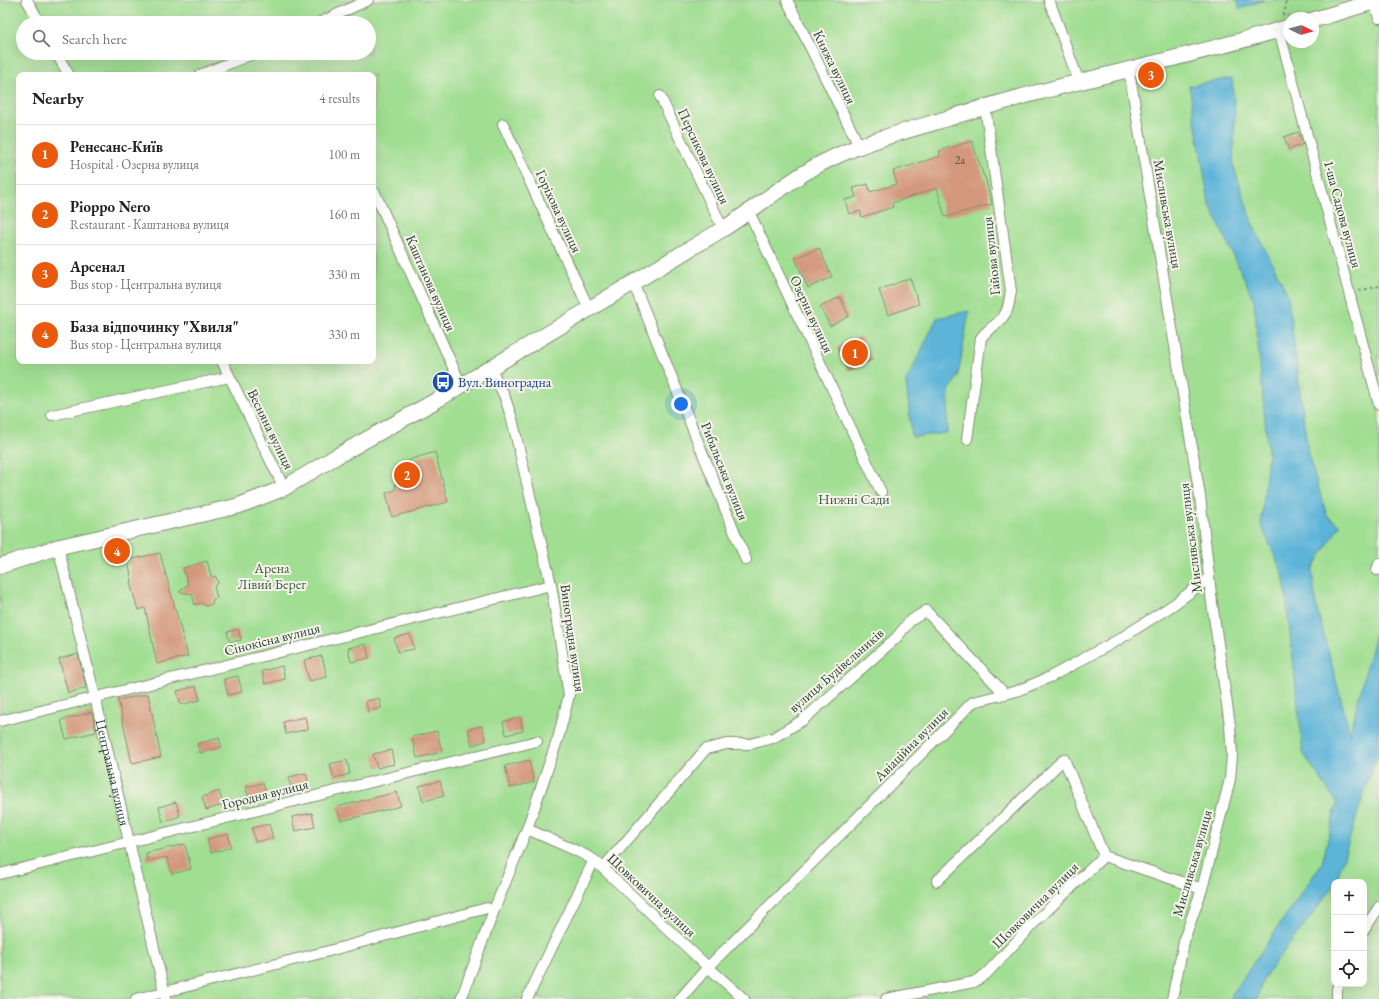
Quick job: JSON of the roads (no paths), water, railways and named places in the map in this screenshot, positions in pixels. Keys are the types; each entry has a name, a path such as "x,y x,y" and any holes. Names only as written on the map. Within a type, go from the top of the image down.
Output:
{"street":[{"path":"27,0 36,16"},
{"path":"334,16 368,0"},
{"name":"Княжа вулиця","path":"787,0 859,146"},
{"path":"1050,0 1079,82"},
{"path":"1319,18 1377,1 1379,18"},
{"path":"0,566 58,547 238,506 284,488 461,385 723,229 806,172 859,146 986,106 1283,29"},
{"name":"1-ша Садова вулиця","path":"1289,48 1379,405"},
{"path":"60,60 67,72"},
{"path":"208,72 238,60"},
{"name":"Мисливська вулиця","path":"1130,70 1199,489 1209,578 1230,725 1232,755 1230,779 1202,889 1185,937 1172,999"},
{"name":"Персикова вулиця","path":"660,96 723,229"},
{"name":"Гайова вулиця","path":"968,439 981,338 986,331 1002,319 1008,309 1011,291 986,106"},
{"name":"Горіхова вулиця","path":"503,124 589,309"},
{"name":"Каштанова вулиця","path":"376,193 461,385"},
{"name":"Озерна вулиця","path":"749,212 881,492"},
{"name":"Рибальська вулиця","path":"633,282 746,560"},
{"name":"Весняна вулиця","path":"224,364 284,488"},
{"name":"Виноградна вулиця","path":"461,999 494,910 527,829 559,735 569,695 551,585 512,419 504,395 490,367"},
{"path":"52,415 230,377"},
{"name":"Центральна вулиця","path":"58,547 95,697 165,996"},
{"name":"Авіаційна вулиця","path":"680,999 708,967 974,702 1017,691 1050,677 1118,640 1174,606 1209,578"},
{"name":"Сінокісна вулиця","path":"0,721 551,585"},
{"name":"вулиця Будівельників","path":"603,868 706,749 726,744 750,744 773,738 803,720 896,638 910,621 926,611 1005,694"},
{"name":"Городня вулиця","path":"0,874 537,741"},
{"path":"937,881 1064,759 1104,856 1202,889"},
{"name":"Шовковична вулиця","path":"527,829 594,860 744,999"},
{"name":"Шовковична вулиця","path":"886,999 974,982 986,974 1032,925 1104,856"},
{"path":"527,999 594,860"},
{"path":"1367,925 1379,907"},
{"path":"136,999 165,996 487,908"},
{"path":"1337,999 1338,987"}],"water":[{"path":"1236,0 1264,0 1240,9"},
{"path":"1232,78 1235,111 1233,164 1252,223 1288,295 1308,454 1327,516 1340,525 1312,570 1316,605 1350,733 1379,617 1379,752 1371,771 1337,879 1331,879 1331,890 1263,979 1257,999 1231,999 1232,994 1322,863 1337,803 1303,753 1284,577 1261,525 1268,454 1254,300 1209,203 1189,86"},
{"path":"969,311 958,376 949,391 947,433 912,437 906,382 937,318"}],"place":[{"name":"Арсенал","path":"1151,75"},
{"name":"Ренесанс-Київ","path":"855,353"},
{"name":"Вул. Виноградна","path":"443,382"},
{"name":"Pioppo Nero","path":"407,475"},
{"name":"База відпочинку \"Хвиля\"","path":"117,551"}],"park label":[{"name":"Нижні Сади","path":"854,499"},
{"name":"Арена Лівий Берег","path":"272,576"}]}
